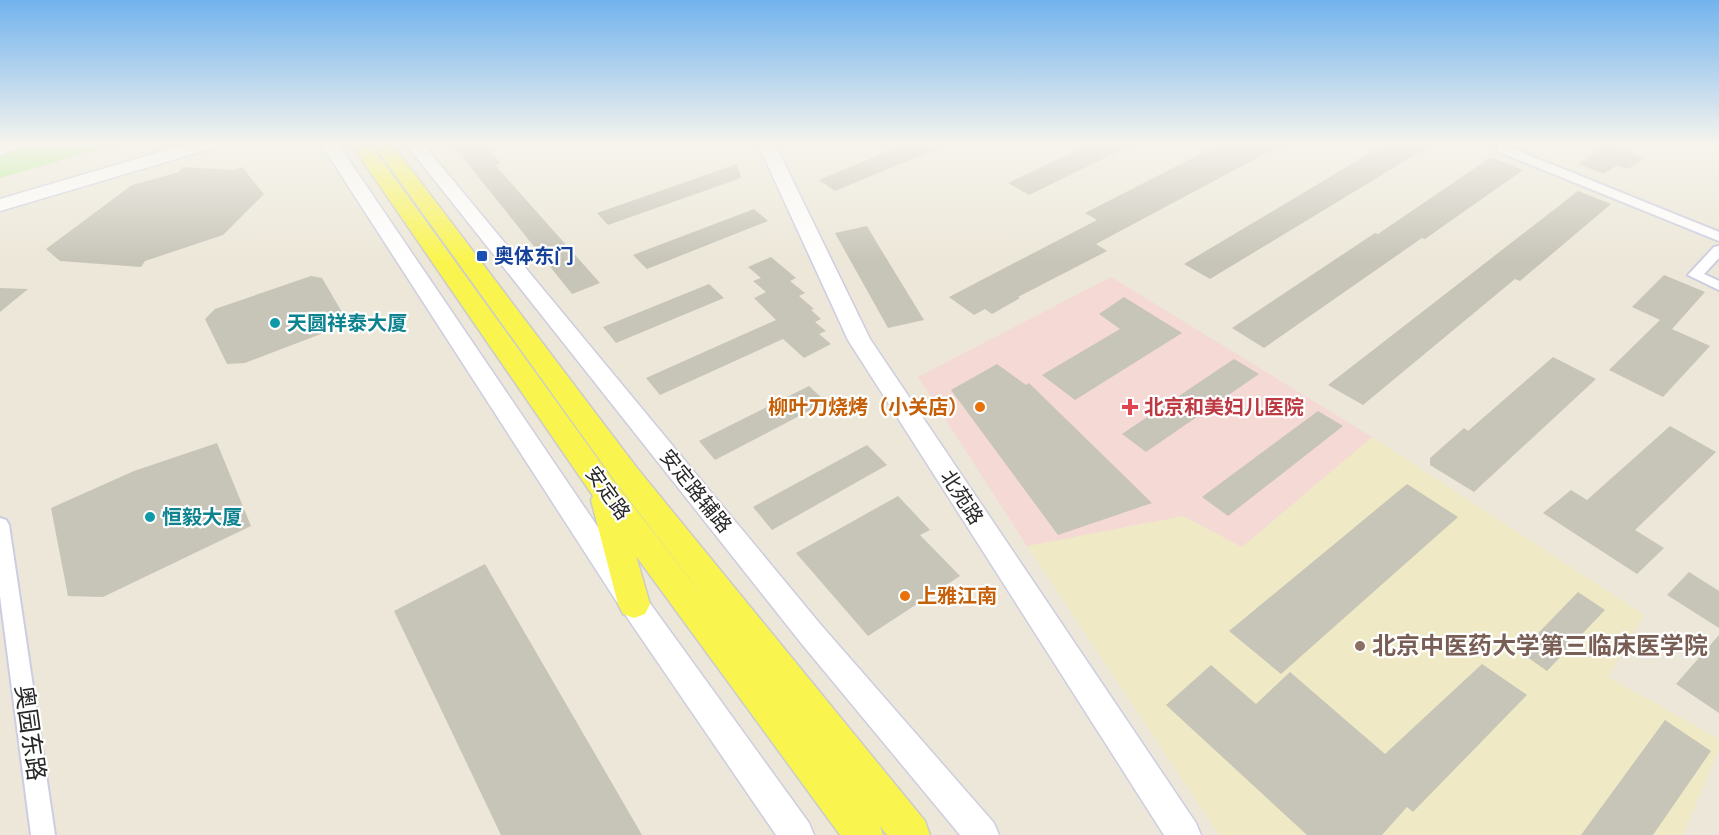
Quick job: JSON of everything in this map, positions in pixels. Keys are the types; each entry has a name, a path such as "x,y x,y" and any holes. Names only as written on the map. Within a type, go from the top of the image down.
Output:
{"main road":[{"name":"安定路","path":"388,183 603,488 864,835"},
{"name":"安定路","path":"410,183 627,477 911,835"},
{"path":"603,488 634,604"}],"street":[{"path":"0,193 35,183"},
{"path":"0,205 75,183"},
{"path":"355,183 634,604 797,835"},
{"name":"安定路辅路","path":"445,183 811,634 982,835"},
{"name":"北苑路","path":"784,183 859,340 1184,835"},
{"path":"1586,183 1719,237"},
{"path":"1719,250 1695,275 1719,286"},
{"name":"奥园东路","path":"0,525 43,835"}],"shaded area":[{"name":"北京和美妇儿医院","path":"1111,277 1372,437 1242,547 1183,516 1027,546 918,377"},
{"name":"北京中医药大学第三临床医学院","path":"1372,437 1644,615 1608,677 1719,739 1719,749 1683,835 1219,835 1027,546 1183,516 1242,547"}],"building":[{"path":"139,183 255,183 264,194 223,235 145,261 141,267 60,261 46,249 132,185"},
{"path":"483,183 511,183 600,283 572,294"},
{"path":"683,183 727,183 608,225 597,213"},
{"path":"823,183 854,183 835,191"},
{"path":"1008,183 1054,183 1029,195"},
{"path":"1144,183 1210,183 1096,244 1107,251 1018,297 1020,298 992,314 985,309 974,315 949,297 1097,220 1085,213"},
{"path":"1320,183 1369,183 1210,279 1184,264"},
{"path":"1453,183 1505,183 1264,348 1232,328 1375,233 1378,234"},
{"path":"1578,191 1611,204 1520,281 1515,279 1363,405 1328,385"},
{"path":"754,209 768,221 647,269 633,255"},
{"path":"867,226 924,320 888,328 835,233"},
{"path":"771,257 796,278 790,281 805,293 799,296 814,309 811,310 821,319 815,322 826,331 819,334 831,344 804,358 783,339 660,395 646,378 776,320 754,298 766,292 753,281 761,278 748,267"},
{"path":"1664,275 1705,292 1672,329 1710,346 1663,397 1609,370 1660,320 1632,307"},
{"name":"天圆祥泰大厦","path":"311,276 322,278 346,319 339,327 245,363 227,364 205,319 215,309"},
{"path":"709,284 724,298 616,343 603,327"},
{"path":"0,288 28,289 0,312"},
{"path":"1124,297 1182,333 1075,400 1042,375 1120,329 1099,314"},
{"path":"1553,357 1596,379 1474,492 1430,465 1430,458 1464,428 1468,431"},
{"path":"1234,359 1259,374 1146,452 1122,434"},
{"path":"997,364 1026,385 1029,383 1152,503 1058,535 951,390"},
{"path":"809,386 826,402 715,460 699,441"},
{"path":"1318,411 1343,426 1228,516 1202,497"},
{"path":"1670,426 1716,452 1635,530 1664,548 1637,574 1543,513 1571,490 1587,500"},
{"name":"恒毅大厦","path":"217,443 251,526 103,597 68,596 51,508 134,471"},
{"path":"867,445 887,465 772,530 753,507"},
{"path":"1407,484 1458,517 1281,674 1229,631"},
{"path":"898,496 930,530 920,535 960,576 868,636 796,553"},
{"path":"485,564 642,835 501,835 394,611"},
{"path":"1689,572 1719,591 1719,628 1667,595"},
{"path":"1578,592 1605,610 1547,671 1520,652"},
{"path":"1719,635 1719,713 1676,684"},
{"path":"1482,664 1527,695 1413,812 1407,807 1382,835 1307,835 1166,705 1211,665 1256,704 1290,672 1385,754"},
{"path":"1665,720 1711,751 1653,835 1581,835"}],"place":[{"name":"奥体东门","path":"482,256"},
{"name":"天圆祥泰大厦","path":"275,323"},
{"name":"柳叶刀烧烤（小关店）","path":"980,407"},
{"name":"北京和美妇儿医院","path":"1130,407"},
{"name":"恒毅大厦","path":"150,517"},
{"name":"上雅江南","path":"905,596"},
{"name":"北京中医药大学第三临床医学院","path":"1360,646"}]}
